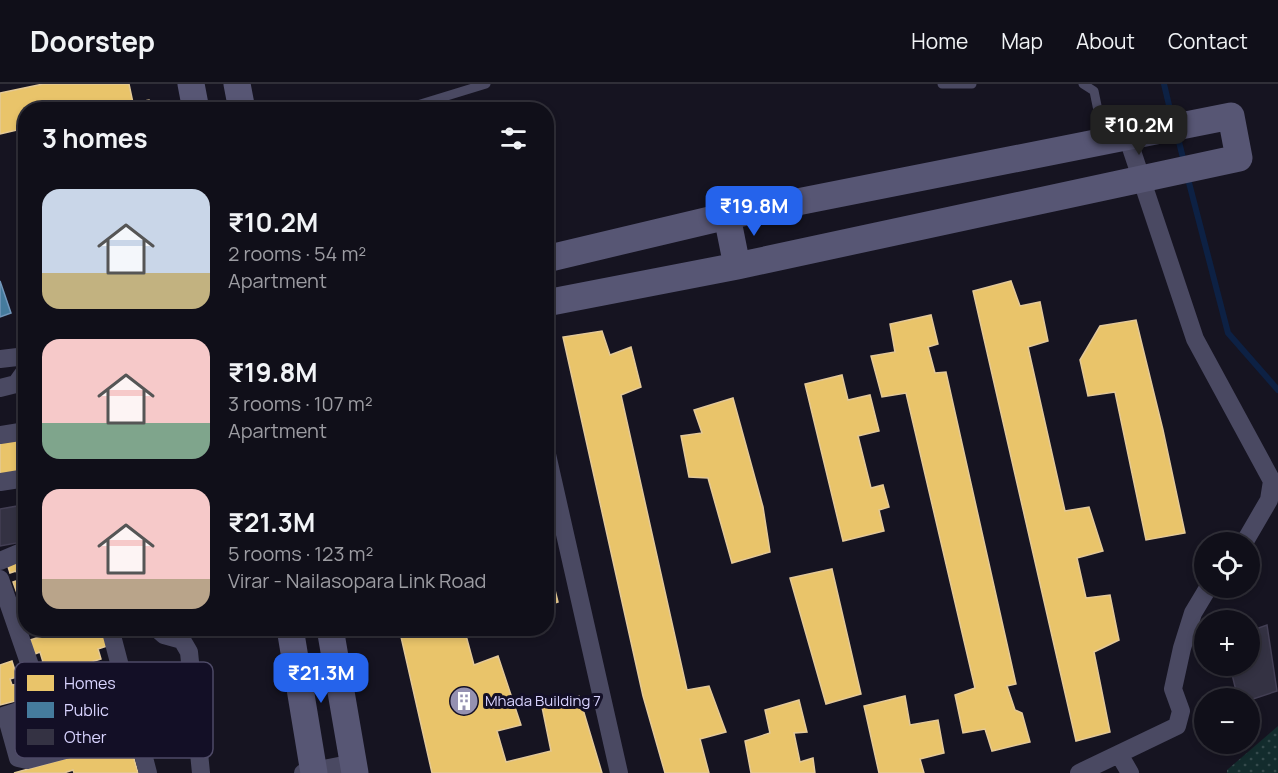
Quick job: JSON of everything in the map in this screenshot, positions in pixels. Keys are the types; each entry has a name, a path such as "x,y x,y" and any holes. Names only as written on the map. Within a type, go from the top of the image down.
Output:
{"street":[{"path":"191,84 194,102"},
{"path":"237,84 240,102"},
{"path":"554,257 727,216 1231,116 1239,158 737,266 554,301"},
{"path":"1116,138 1140,180 1196,339 1272,481 1269,500 1250,532"},
{"path":"727,216 737,266"},
{"path":"0,359 18,357"},
{"path":"0,388 16,384 18,381"},
{"path":"0,435 18,432"},
{"path":"0,482 18,479"},
{"path":"554,485 619,773"},
{"path":"0,561 18,553"},
{"path":"0,579 14,630 27,662"},
{"path":"1079,773 1177,726 1181,711 1173,689 1192,613 1202,598"},
{"path":"112,636 120,662"},
{"path":"168,636 182,640 189,652 190,662"},
{"path":"291,636 310,772 355,768 331,636"},
{"path":"3,716 15,750"},
{"path":"1119,754 1130,773"},
{"path":"18,758 27,760 35,758"},
{"path":"144,758 148,773"},
{"path":"200,758 201,773"}],"lane":[{"path":"426,102 486,84"},
{"path":"942,84 972,84"},
{"path":"1083,84 1094,91 1116,138"}],"green space":[{"path":"1278,726 1278,773 1227,773 1227,770 1246,754 1260,754 1260,742"}],"building: Homes":[{"path":"43,84 129,84 133,102 18,102 18,130 0,134 0,93"},
{"path":"1011,281 1020,306 1040,302 1048,341 1028,347 1065,511 1089,507 1103,551 1077,558 1086,598 1110,595 1119,640 1094,652 1110,732 1076,741 973,291"},
{"path":"931,315 938,344 928,347 935,373 946,372 1016,684 1007,686 1015,710 1022,713 1030,742 992,751 985,729 963,733 955,695 975,688 906,393 882,397 871,356 895,352 890,324"},
{"path":"1136,320 1185,533 1146,540 1115,392 1088,396 1080,360 1100,326"},
{"path":"602,331 610,355 631,347 641,387 621,395 687,690 709,686 726,732 700,739 709,773 665,773 643,696 563,337"},
{"path":"842,375 848,400 870,395 879,431 858,436 871,488 883,485 889,507 879,510 884,531 843,541 805,384"},
{"path":"733,398 763,507 770,552 732,563 708,478 689,477 681,436 702,433 694,410"},
{"path":"18,436 18,474 0,477 0,439"},
{"path":"18,557 18,577 16,571 10,573 6,560"},
{"path":"832,569 861,694 826,704 790,578"},
{"path":"18,580 18,596 13,582"},
{"path":"554,586 558,602 554,603"},
{"path":"43,636 104,636 107,646 98,649 101,659 91,662 43,662 40,652 35,654 30,640"},
{"name":"Mhada Building 7","path":"401,636 466,636 474,665 498,656 521,725 497,731 506,762 551,751 542,707 579,696 602,773 432,773"},
{"path":"12,661 15,678 10,679 12,685 15,685 15,701 0,705 0,665"},
{"path":"905,696 910,725 938,720 944,753 920,759 924,773 879,773 864,706"},
{"path":"799,700 807,732 794,733 800,762 813,758 815,773 751,773 745,741 770,733 765,710"},
{"path":"68,758 134,758 138,773 74,773 73,770 64,773 14,773"}],"building: Public":[{"path":"0,281 11,313 0,317"}],"building: Other":[{"path":"17,502 18,543 0,546 0,509 17,506"},
{"path":"1267,625 1277,691 1260,697 1260,688 1235,688 1232,676 1260,676 1260,627"}],"waterway":[{"path":"1164,84 1173,122"},
{"path":"1177,134 1184,162"},
{"path":"1187,175 1228,333 1278,390"}],"place":[{"name":"Mhada Building 7","path":"464,701"}]}
